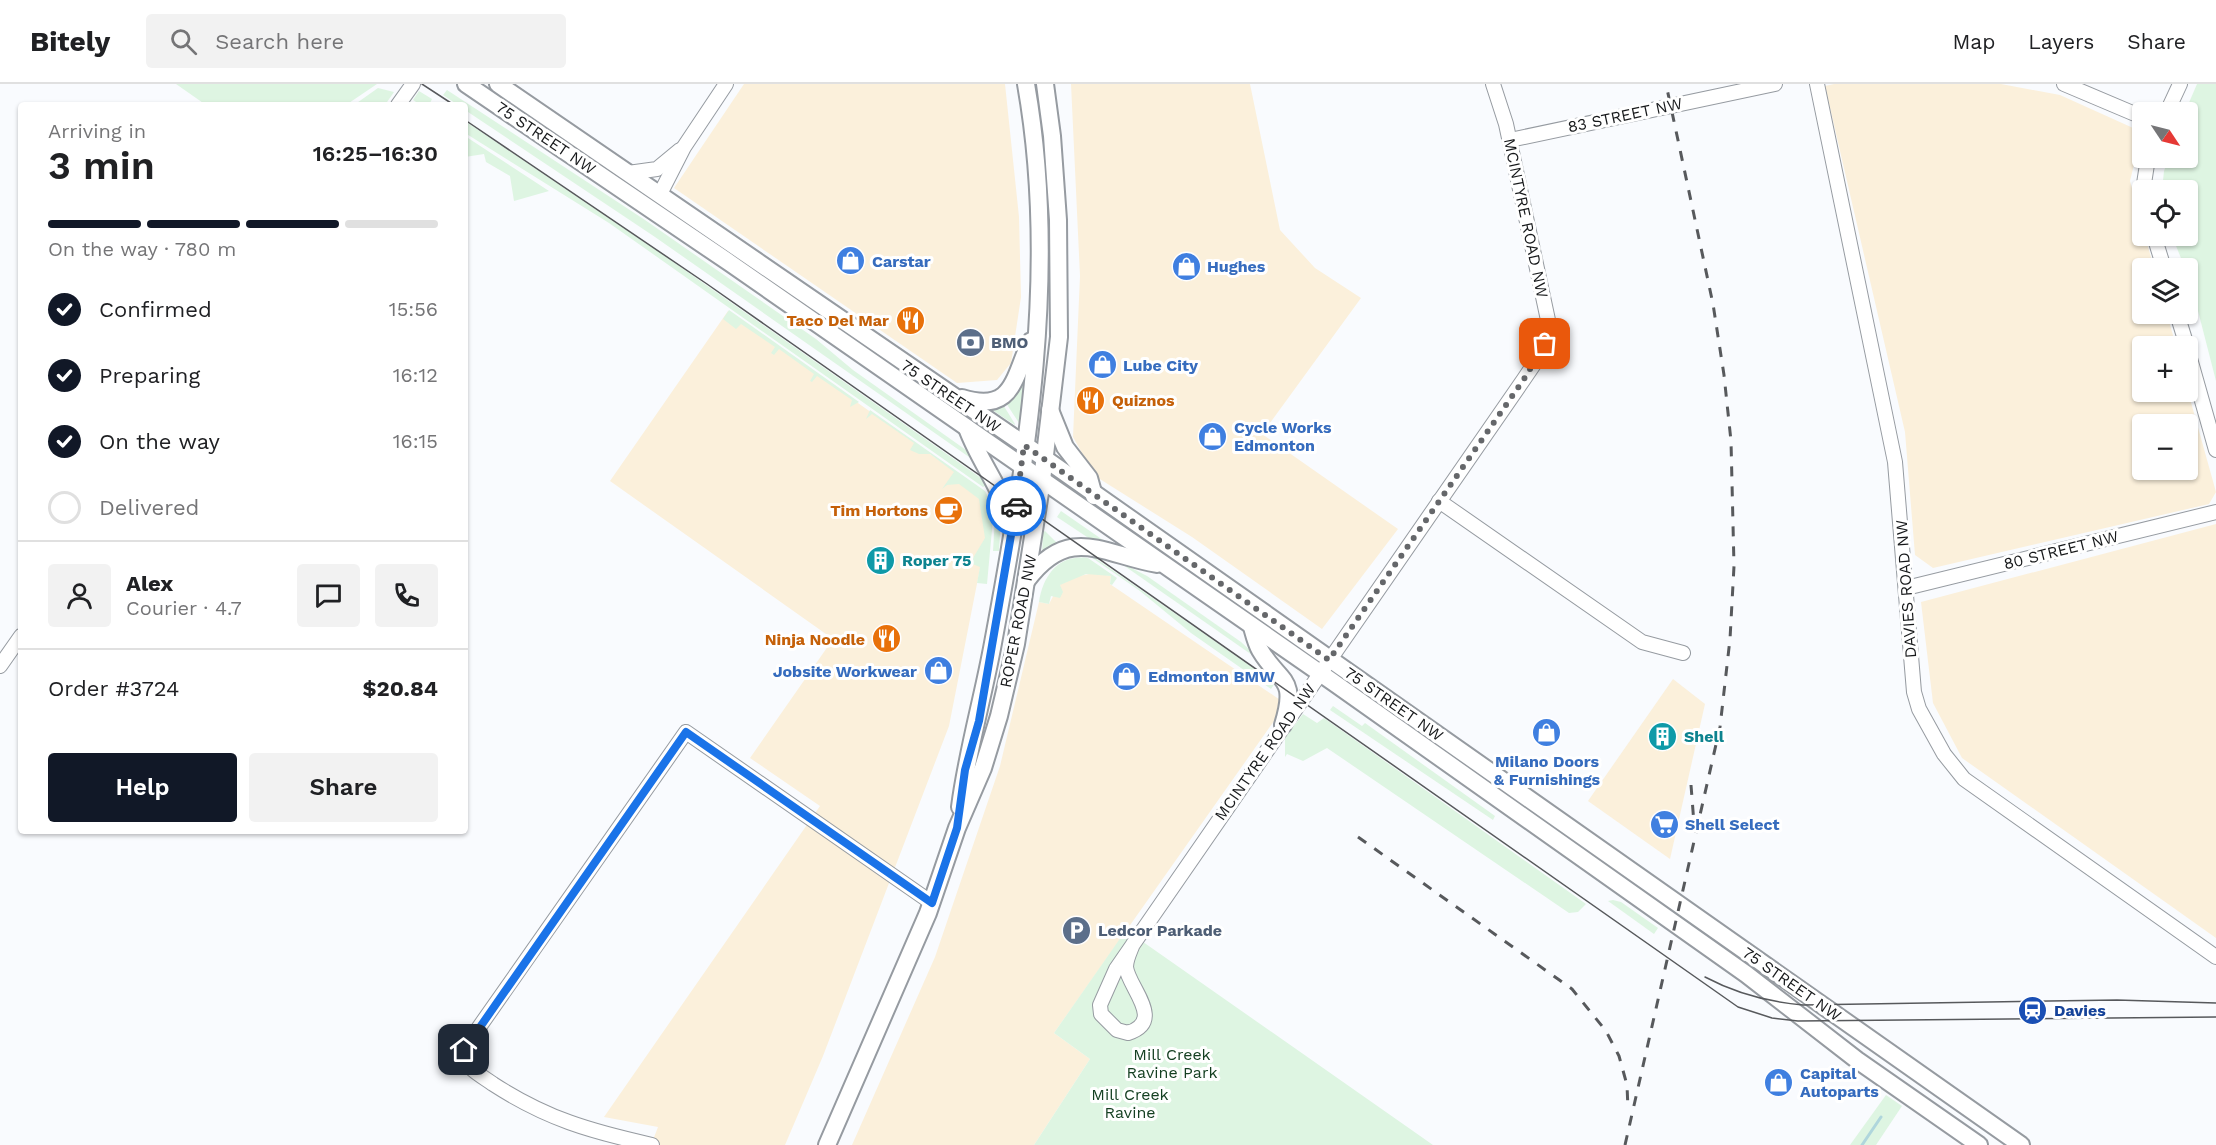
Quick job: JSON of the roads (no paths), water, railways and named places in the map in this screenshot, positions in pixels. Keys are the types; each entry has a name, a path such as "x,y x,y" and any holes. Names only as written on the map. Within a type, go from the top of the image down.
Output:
{"main road":[{"name":"75 STREET NW","path":"466,84 640,201 1252,627 1324,667 2021,1145"},
{"name":"75 STREET NW","path":"498,84 1044,458 1324,667 1746,974 1857,1060 1978,1145"},
{"name":"ROPER ROAD NW","path":"957,828 965,770 979,721 1013,526 1038,328 1040,203 1026,84"},
{"name":"ROPER ROAD NW","path":"827,1145 932,903 957,828 983,768 1016,644 1042,480 1059,337 1060,283 1054,168 1045,84"},
{"path":"640,201 660,194"},
{"path":"950,395 980,403 1000,398 1015,381 1038,328"},
{"path":"1050,409 1065,447 1089,478 1094,496"},
{"path":"966,428 976,453 1001,493 1013,526"},
{"path":"1026,581 1038,565 1052,554 1073,547 1095,549 1163,565"},
{"path":"1252,627 1260,650 1279,672 1288,690 1288,710 1283,725"},
{"path":"1956,1129 1994,1145"}],"street":[{"path":"400,102 413,84"},
{"path":"660,194 684,147 726,84"},
{"name":"MCINTYRE ROAD NW","path":"1133,944 1127,959 1126,970 1143,1003 1145,1014 1139,1025 1128,1033 1108,1024 1101,1014 1100,1005 1116,969 1133,944 1283,725 1539,358 1547,335 1548,320 1510,140 1493,84"},
{"name":"83 STREET NW","path":"1510,140 1775,84"},
{"name":"DAVIES ROAD NW","path":"1817,84 1892,441 1916,699 1955,770 1976,788 2216,957"},
{"path":"2064,84 2132,113"},
{"path":"2172,102 2180,84"},
{"path":"628,173 657,169 684,147"},
{"path":"2198,386 2216,450"},
{"path":"1439,501 1642,642 1683,652"},
{"name":"80 STREET NW","path":"1906,588 2216,512"},
{"path":"0,666 18,640"},
{"path":"652,1145 584,1129 541,1112 472,1069 463,1056 468,1043 686,732 932,903"}],"waterway":[{"path":"1862,1145 1881,1117"}],"tram line":[{"path":"422,84 449,102"},
{"path":"468,122 707,284 1738,1007 1772,1018 1798,1021 2216,1017"},
{"path":"1705,977 1753,996 1803,1005 2117,1000 2216,1003"}],"railway":[{"path":"1625,1145 1720,727 1730,639 1734,566 1731,441 1724,375 1713,304 1666,84"},
{"path":"1691,785 1694,824"},
{"path":"1358,837 1572,989 1606,1031 1619,1056 1627,1085 1628,1109"}],"place":[{"name":"Carstar","path":"851,261"},
{"name":"Hughes","path":"1186,266"},
{"name":"Taco Del Mar","path":"910,320"},
{"name":"BMO","path":"970,342"},
{"name":"Lube City","path":"1102,365"},
{"name":"Quiznos","path":"1091,400"},
{"name":"Cycle Works Edmonton","path":"1213,436"},
{"name":"Tim Hortons","path":"949,510"},
{"name":"Roper 75","path":"881,560"},
{"name":"Ninja Noodle","path":"886,639"},
{"name":"Jobsite Workwear","path":"938,671"},
{"name":"Edmonton BMW","path":"1127,676"},
{"name":"Milano Doors & Furnishings","path":"1547,733"},
{"name":"Shell","path":"1663,736"},
{"name":"Shell Select","path":"1664,824"},
{"name":"Ledcor Parkade","path":"1077,930"},
{"name":"Davies","path":"2033,1010"},
{"name":"Capital Autoparts","path":"1779,1082"}],"park label":[{"name":"Mill Creek Ravine Park","path":"1172,1063"},
{"name":"Mill Creek Ravine","path":"1130,1103"}]}
